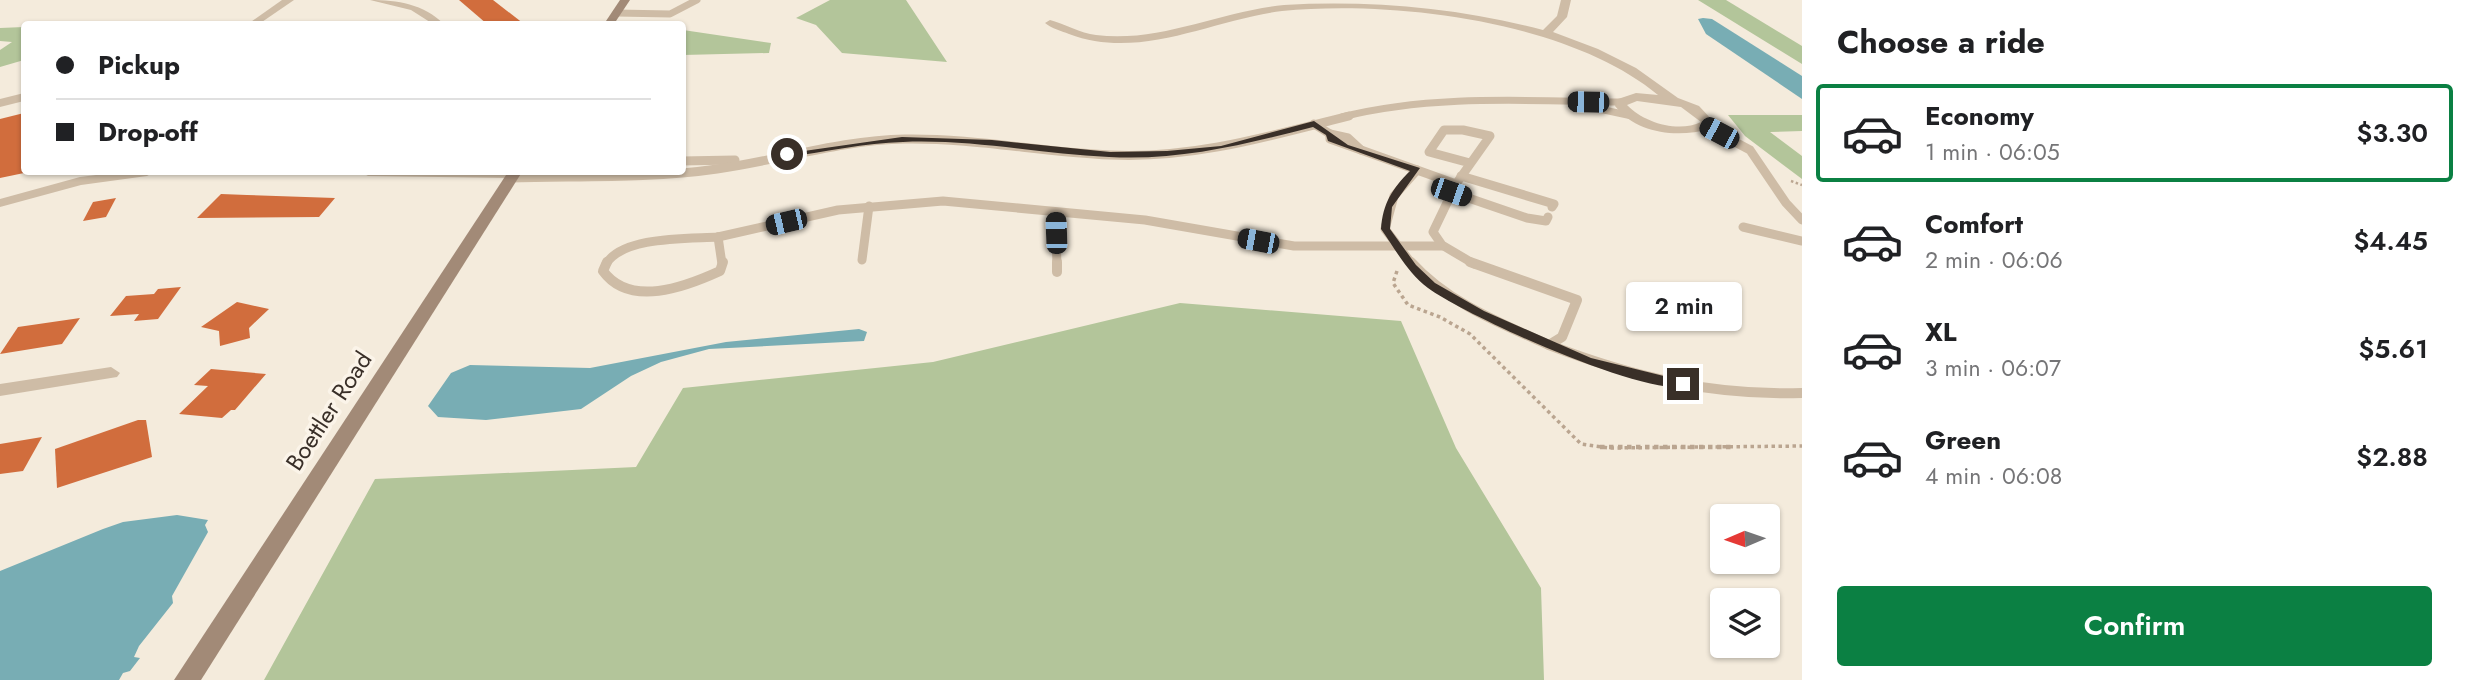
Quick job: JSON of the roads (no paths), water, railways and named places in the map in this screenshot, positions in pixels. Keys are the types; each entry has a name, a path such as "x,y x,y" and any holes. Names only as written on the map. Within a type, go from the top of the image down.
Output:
{"street":[{"path":"258,21 289,0"},
{"path":"375,0 414,8 434,21"},
{"path":"611,21 625,0"},
{"path":"1546,33 1562,17 1566,0"},
{"path":"1050,23 1093,38 1134,38 1182,33 1282,9 1370,5 1461,14 1546,33 1634,71 1675,102 1705,117 1708,122 1706,126 1673,129 1632,116 1625,111 1622,102 1636,97 1675,102"},
{"path":"1634,71 1638,88 1636,97"},
{"path":"0,103 21,98"},
{"path":"0,203 80,181 125,175"},
{"name":"Boettler Road","path":"187,680 512,175"},
{"path":"0,390 111,373"}],"lane":[{"path":"616,13 672,15 697,0"},
{"path":"1542,101 1632,116"},
{"path":"686,172 719,169 838,146 902,139 992,142 1110,155 1167,154 1221,148 1379,108 1423,103 1622,102"},
{"path":"1314,124 1345,147 1361,150 1456,184 1509,212 1546,220 1548,217"},
{"path":"1706,126 1749,150 1786,203 1802,220"},
{"path":"1470,163 1429,152 1444,130 1464,130 1490,136 1456,184 1433,232 1442,246 1459,258 1558,290 1577,300 1562,337 1549,345"},
{"path":"686,161 763,159"},
{"path":"1417,170 1400,186 1387,207 1385,229 1397,248 1431,285 1480,313 1549,345 1630,373 1679,384 1765,396 1802,393"},
{"path":"1456,184 1520,192 1554,204 1552,207"},
{"path":"1509,212 1520,192"},
{"path":"718,237 724,259 720,271 703,279 644,291 621,290 607,281 603,271 608,260 634,246 718,237 869,206 943,201 1145,220 1294,246 1442,246"},
{"path":"862,260 869,206"},
{"path":"1055,213 1057,272"},
{"path":"1743,228 1802,241"}],"water":[{"path":"1698,19 1712,19 1802,76 1802,99 1706,34"},
{"path":"859,329 867,332 864,341 709,349 661,362 631,376 581,409 486,420 438,417 428,406 451,373 470,365 590,368 726,342"},
{"path":"177,515 208,520 205,525 208,532 172,596 173,603 139,646 134,657 140,658 130,671 123,673 119,680 0,680 0,571 123,522"}]}
